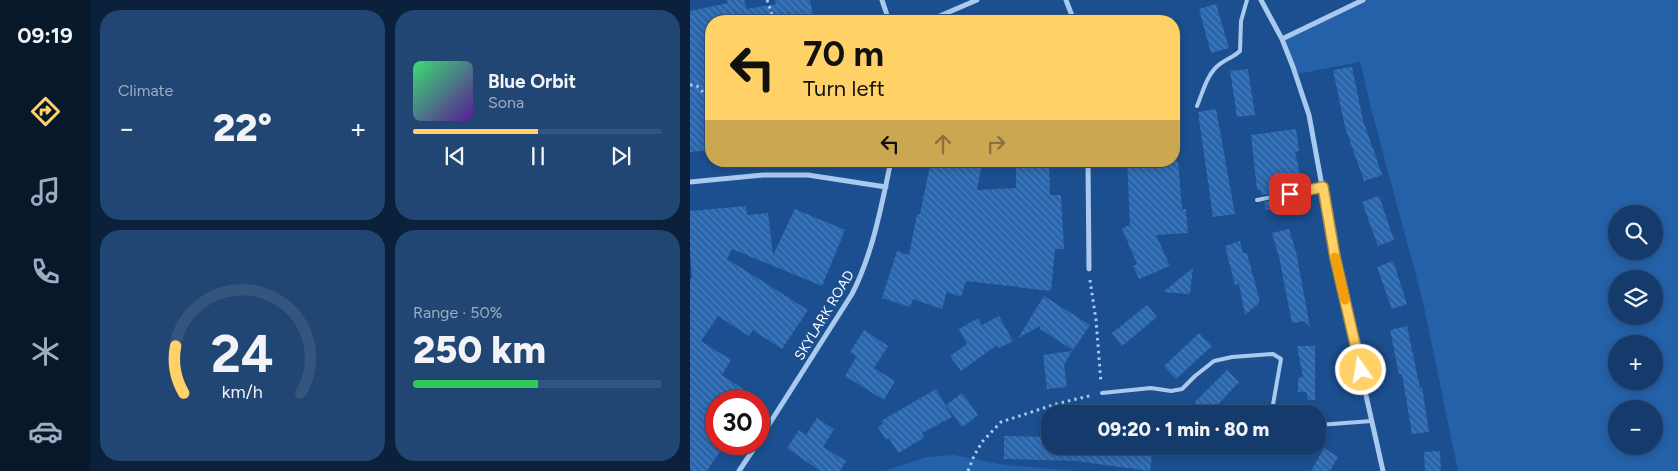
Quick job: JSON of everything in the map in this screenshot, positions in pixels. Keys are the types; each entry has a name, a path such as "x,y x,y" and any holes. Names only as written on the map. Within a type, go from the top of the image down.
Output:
{"street":[{"path":"882,0 887,15"},
{"path":"942,15 977,0"},
{"path":"1066,0 1072,15"},
{"path":"1261,0 1282,39 1303,93 1323,187 1335,257 1383,471"},
{"path":"1282,39 1363,0"},
{"name":"SKYLARK ROAD","path":"770,423 858,283 868,258 890,167"},
{"path":"1088,167 1089,269"},
{"path":"690,182 763,175 808,175 886,187"},
{"path":"739,471 749,455"}],"lane":[{"path":"1197,106 1213,70 1240,51 1241,21 1247,0"},
{"path":"1258,200 1323,187"},
{"path":"1102,393 1151,388 1170,391 1182,389 1214,361 1232,357 1273,354 1281,359 1273,405"},
{"path":"1326,424 1372,421"}],"path":[{"path":"767,0 772,15"},
{"path":"690,85 697,86 705,93"},
{"path":"968,471 982,442 1001,422 1056,404 1102,393 1096,320 1089,269"}],"shaded area":[{"path":"1366,0 1678,0 1678,471 1458,471 1423,302 1360,62 1298,74 1283,39"},
{"path":"954,455 1005,465 1077,471 884,471 927,457"}],"building":[{"path":"727,0 744,0 747,9 776,4 775,0 810,0 813,15 705,15 705,151 690,152 690,11 728,3"},
{"path":"1216,4 1229,48 1211,53 1199,9"},
{"path":"1352,67 1363,120 1382,175 1364,181 1345,127 1333,70"},
{"path":"1248,69 1255,115 1237,117 1230,71"},
{"path":"1216,109 1235,214 1213,217 1198,112"},
{"path":"1296,129 1299,151 1295,152 1303,187 1262,195 1260,190 1257,190 1251,135"},
{"path":"930,167 981,167 977,190 1016,188 1016,167 1049,167 1050,195 1061,195 1064,249 1055,249 1051,291 966,281 961,297 947,292 942,309 913,299 910,307 882,298 897,251 909,255 917,214 920,214"},
{"path":"1127,167 1178,167 1182,209 1186,209 1188,233 1156,235 1170,266 1139,279 1133,266 1137,264 1122,228 1130,225"},
{"path":"1305,194 1307,204 1266,210 1264,202"},
{"path":"1379,196 1394,240 1378,246 1362,202"},
{"path":"746,206 747,215 768,213 773,255 795,209 845,230 822,286 732,249 727,259 808,310 782,349 753,330 749,336 718,316 701,341 731,360 722,375 744,390 705,390 705,455 717,455 707,471 690,471 690,281 692,277 690,211"},
{"path":"1289,229 1296,252 1310,327 1304,321 1292,323 1279,257 1272,233"},
{"path":"1240,241 1243,253 1247,253 1260,302 1245,315 1239,284 1235,285 1225,246"},
{"path":"1393,261 1407,304 1392,309 1377,267"},
{"path":"1193,268 1190,294 1163,292"},
{"path":"1044,296 1090,325 1073,350 1040,329 1040,326 1018,338"},
{"path":"1147,305 1157,317 1122,346 1112,333"},
{"path":"999,316 1013,341 999,348 997,345 961,371 950,356 967,344 959,329 978,318 982,325"},
{"path":"1407,326 1420,388 1422,387 1429,432 1412,434 1402,374 1399,374 1390,330"},
{"path":"864,330 888,346 874,368 895,381 884,400 845,376 857,356 850,352"},
{"path":"1199,333 1212,346 1176,379 1164,366"},
{"path":"1297,346 1315,346 1315,400 1308,400 1306,392 1298,392 1298,378 1303,377"},
{"path":"1072,351 1064,365 1067,387 1047,389 1043,355"},
{"path":"1227,370 1239,382 1217,405 1198,405 1195,402"},
{"path":"936,389 952,417 922,433 924,438 898,453 889,438 886,440 878,427 883,424 881,421"},
{"path":"962,393 978,415 962,427 946,405"},
{"path":"817,418 834,429 823,447 846,461 840,471 820,471 787,448 799,430 806,435"},
{"path":"1004,436 1041,437 1041,455 1152,455 1150,471 1076,461 1004,459"},
{"path":"1326,449 1338,457 1330,471 1311,471 1320,455 1326,455"},
{"path":"1440,451 1441,471 1425,471 1424,452"}],"slow traffic":[{"path":"1335,257 1345,300"}],"route":[{"path":"1290,194 1323,187 1335,257 1361,370"}]}
